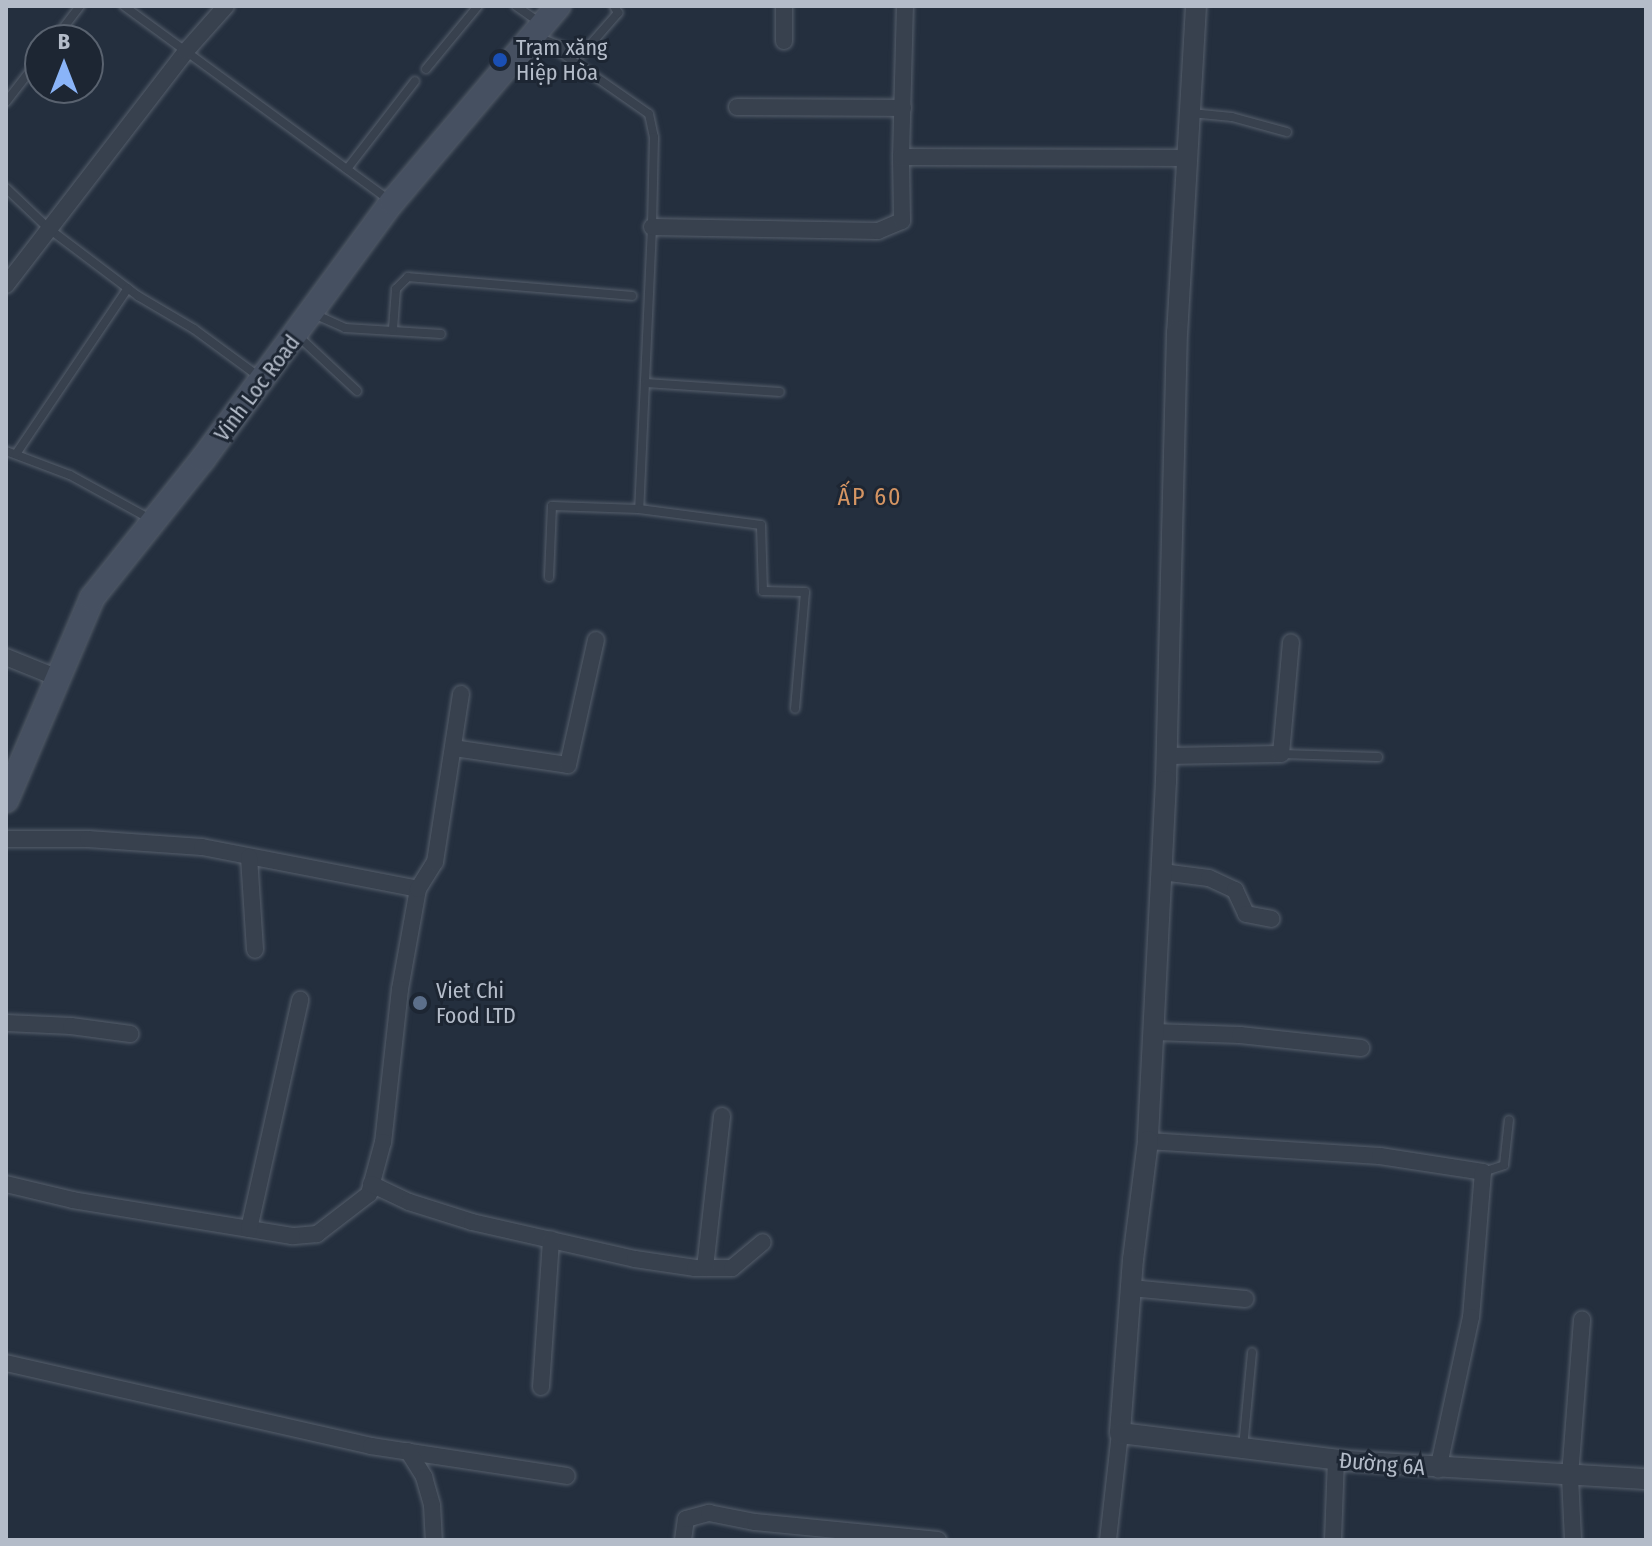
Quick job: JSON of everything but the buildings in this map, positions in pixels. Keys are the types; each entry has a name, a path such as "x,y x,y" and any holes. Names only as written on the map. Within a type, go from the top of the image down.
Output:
{"main road":[{"name":"Vinh Loc Road","path":"6,800 13,763 58,678 92,598 155,521 313,314 392,202 541,27"}],"street":[{"path":"6,285 186,51 226,6"},
{"path":"784,6 784,41"},
{"path":"652,227 878,231 902,221 905,6"},
{"path":"1108,1540 1148,1141 1167,756 1177,331 1196,6"},
{"path":"737,107 903,108"},
{"path":"901,157 1185,158"},
{"path":"454,748 568,765 596,640"},
{"path":"1167,756 1281,754 1291,642"},
{"path":"6,657 58,678"},
{"path":"6,1184 73,1200 292,1236 317,1234 369,1194 383,1142 400,989 418,889 435,862 461,694"},
{"path":"6,839 88,839 202,847 418,889"},
{"path":"249,857 255,950"},
{"path":"1162,872 1209,878 1235,890 1246,914 1272,919"},
{"path":"249,1229 300,1000"},
{"path":"6,1023 71,1026 130,1034"},
{"path":"1154,1032 1240,1035 1361,1048"},
{"path":"705,1268 722,1116"},
{"path":"1148,1141 1380,1156 1483,1172 1471,1317 1438,1469"},
{"path":"371,1184 409,1202 472,1222 635,1259 705,1268 732,1268 763,1242"},
{"path":"541,1387 551,1239"},
{"path":"1131,1288 1245,1299"},
{"path":"1573,1540 1570,1476 1582,1319"},
{"path":"6,1363 371,1446 567,1476"},
{"name":"Đường 6A","path":"1120,1433 1336,1460 1438,1469 1646,1479"},
{"path":"408,1451 424,1477 432,1505 434,1540"},
{"path":"1333,1540 1336,1460"},
{"path":"683,1540 686,1519 709,1513 755,1522 938,1540"}],"lane":[{"path":"66,24 80,6"},
{"path":"124,6 392,202"},
{"path":"426,69 478,6"},
{"path":"516,6 582,54 618,13 614,6"},
{"path":"541,27 560,52 649,114 654,137 639,509"},
{"path":"6,102 24,79"},
{"path":"347,169 415,81"},
{"path":"1190,113 1232,117 1287,132"},
{"path":"6,188 48,228 128,288 194,329 261,379"},
{"path":"393,329 396,289 408,277 632,296"},
{"path":"16,454 128,288"},
{"path":"313,314 345,328 441,334"},
{"path":"296,335 357,391"},
{"path":"646,383 780,392"},
{"path":"6,451 70,475 155,521"},
{"path":"549,577 552,506 639,509 761,525 763,591 805,592 795,709"},
{"path":"1281,754 1378,757"},
{"path":"1483,1172 1504,1165 1509,1120"},
{"path":"1243,1449 1252,1352"}],"place":[{"name":"Trạm xăng Hiệp Hòa","path":"500,60"},
{"name":"Viet Chi Food LTD","path":"420,1003"}],"district":[{"name":"ẤP 60","path":"870,498"}]}
